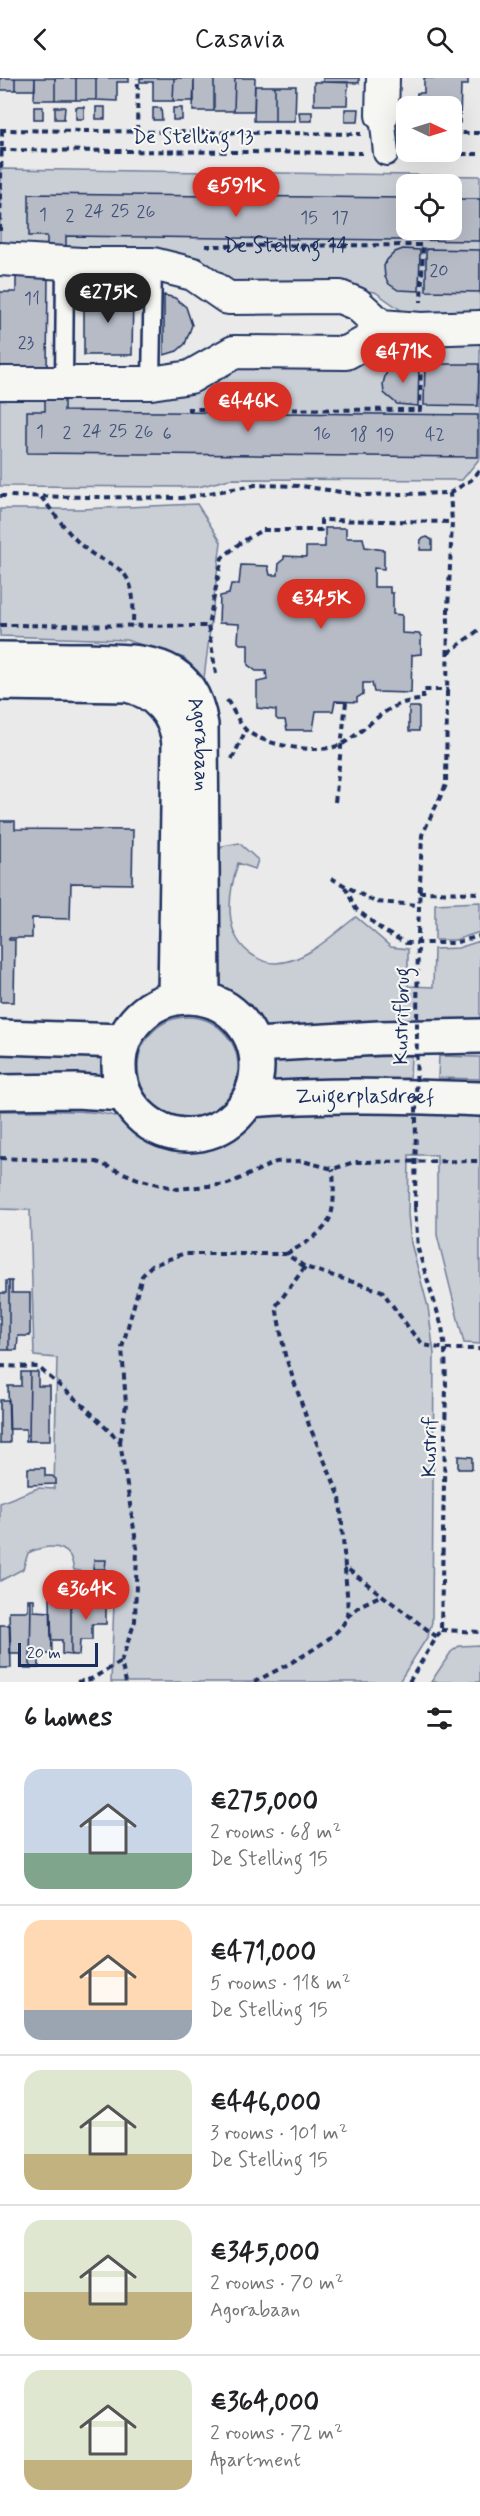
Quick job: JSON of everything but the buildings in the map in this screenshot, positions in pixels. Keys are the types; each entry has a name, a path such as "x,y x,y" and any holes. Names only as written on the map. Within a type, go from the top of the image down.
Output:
{"main road":[{"name":"Agorabaan","path":"0,658 145,662 174,674 188,689 195,702 201,725 202,766 189,998"},
{"name":"Agorabaan","path":"0,683 140,687 160,703 176,725 189,998"},
{"path":"189,998 215,1002 235,1015 250,1034 255,1046 257,1073 249,1100 235,1117 217,1130 195,1136 173,1134 153,1126 136,1113 124,1094 118,1068 123,1041 135,1021 153,1006 189,998"},
{"path":"255,1046 379,1038 480,1036"},
{"path":"0,1037 123,1041"},
{"path":"0,1092 76,1090 124,1094"},
{"name":"Zuigerplasdreef","path":"249,1100 291,1097 395,1096 480,1099"}],"street":[{"path":"383,78 384,134"},
{"name":"De Stelling 14","path":"14,260 153,264 193,274 228,298 340,297 357,304 381,326"},
{"path":"14,383 151,383 190,377 234,352 346,353 368,341 381,326 421,329 480,327"}],"lane":[{"path":"64,384 65,263"},
{"path":"151,383 153,264"}],"path":[{"path":"137,131 138,78"},
{"path":"0,234 1,130"},
{"name":"De Stelling 13","path":"1,130 384,134"},
{"path":"462,133 480,133"},
{"path":"384,134 480,154"},
{"name":"De Stelling 13","path":"1,150 384,134"},
{"name":"De Stelling 14","path":"199,246 423,245 421,329"},
{"path":"182,409 420,410 421,329"},
{"path":"0,496 182,498 255,485 301,486 361,495 450,494 471,480 480,470"},
{"name":"Kustrifbrug","path":"415,1207 419,892 423,835 446,784 452,522 450,494"},
{"path":"40,496 90,553 121,570 129,581 133,601 133,626"},
{"path":"218,685 208,626 222,558 240,543 262,530 321,530 321,520 452,522"},
{"path":"0,625 208,626"},
{"path":"448,653 480,629"},
{"path":"223,694 246,730 262,740 286,747 314,749 342,745 384,712 409,700 423,700 423,690 448,690"},
{"path":"335,802 346,702"},
{"path":"202,766 230,765 246,730"},
{"path":"331,878 375,902 419,905"},
{"path":"345,887 356,909 385,932 406,943 454,944 480,936"},
{"path":"419,892 480,893"},
{"path":"0,1158 97,1162 138,1179 177,1189 228,1184 276,1162 302,1161 333,1169 354,1162 480,1161"},
{"path":"126,1682 121,1662 135,1621 137,1548 120,1442 126,1405 122,1348 142,1276 151,1266 182,1254 286,1254 314,1239 328,1224 334,1194 333,1169"},
{"name":"Kustrif","path":"409,1682 441,1630 446,1349 442,1328 418,1249 415,1207"},
{"path":"286,1254 305,1267 382,1291 424,1345 446,1349 480,1349"},
{"path":"305,1267 276,1306 285,1355 309,1425 340,1497 346,1617"},
{"path":"0,1366 38,1367 87,1408 120,1442"},
{"path":"345,1567 437,1637"},
{"path":"254,1682 302,1657 340,1628 346,1617 361,1605 382,1595"},
{"path":"441,1630 480,1632"},
{"path":"77,1682 91,1679 121,1662"}],"shaded area":[{"path":"0,169 396,175 396,240 462,240 462,176 480,176 480,316 408,315 375,292 329,287 239,285 0,245"},
{"path":"403,340 480,341 480,458 462,480 230,479 198,487 0,486 0,401 81,392 248,359 354,360"},
{"path":"197,504 221,542 204,678 184,658 126,640 0,636 0,509 81,509"},
{"path":"239,843 258,860 255,869 238,863 232,888 230,914 237,938 254,956 276,963 298,958 319,946 356,917 391,947 408,949 408,986 433,987 434,949 458,948 480,941 480,1023 265,1031 244,1007 222,991 212,966 213,857 223,846"},
{"path":"480,902 480,932 455,940 435,940 435,904"},
{"path":"188,1017 207,1021 223,1032 234,1048 238,1067 234,1086 223,1102 207,1113 188,1117 169,1113 153,1102 142,1086 138,1067 142,1048 153,1032 169,1021"},
{"path":"0,1048 105,1058 104,1080 0,1082"},
{"path":"411,1056 410,1078 276,1085 270,1078 271,1059"},
{"path":"439,1056 480,1057 480,1079 438,1078"},
{"path":"480,1106 480,1344 464,1343 437,1235 437,1155 409,1155 408,1214 411,1243 428,1307 434,1354 432,1622 428,1636 399,1682 111,1682 115,1576 74,1570 71,1557 66,1552 50,1547 28,1553 23,1569 0,1581 0,1503 38,1488 54,1489 57,1358 34,1356 30,1210 0,1209 0,1111 94,1112 125,1120 155,1141 183,1147 209,1143 222,1138 245,1123 255,1113"},
{"path":"480,1645 480,1682 431,1682 451,1652 459,1646"}]}
